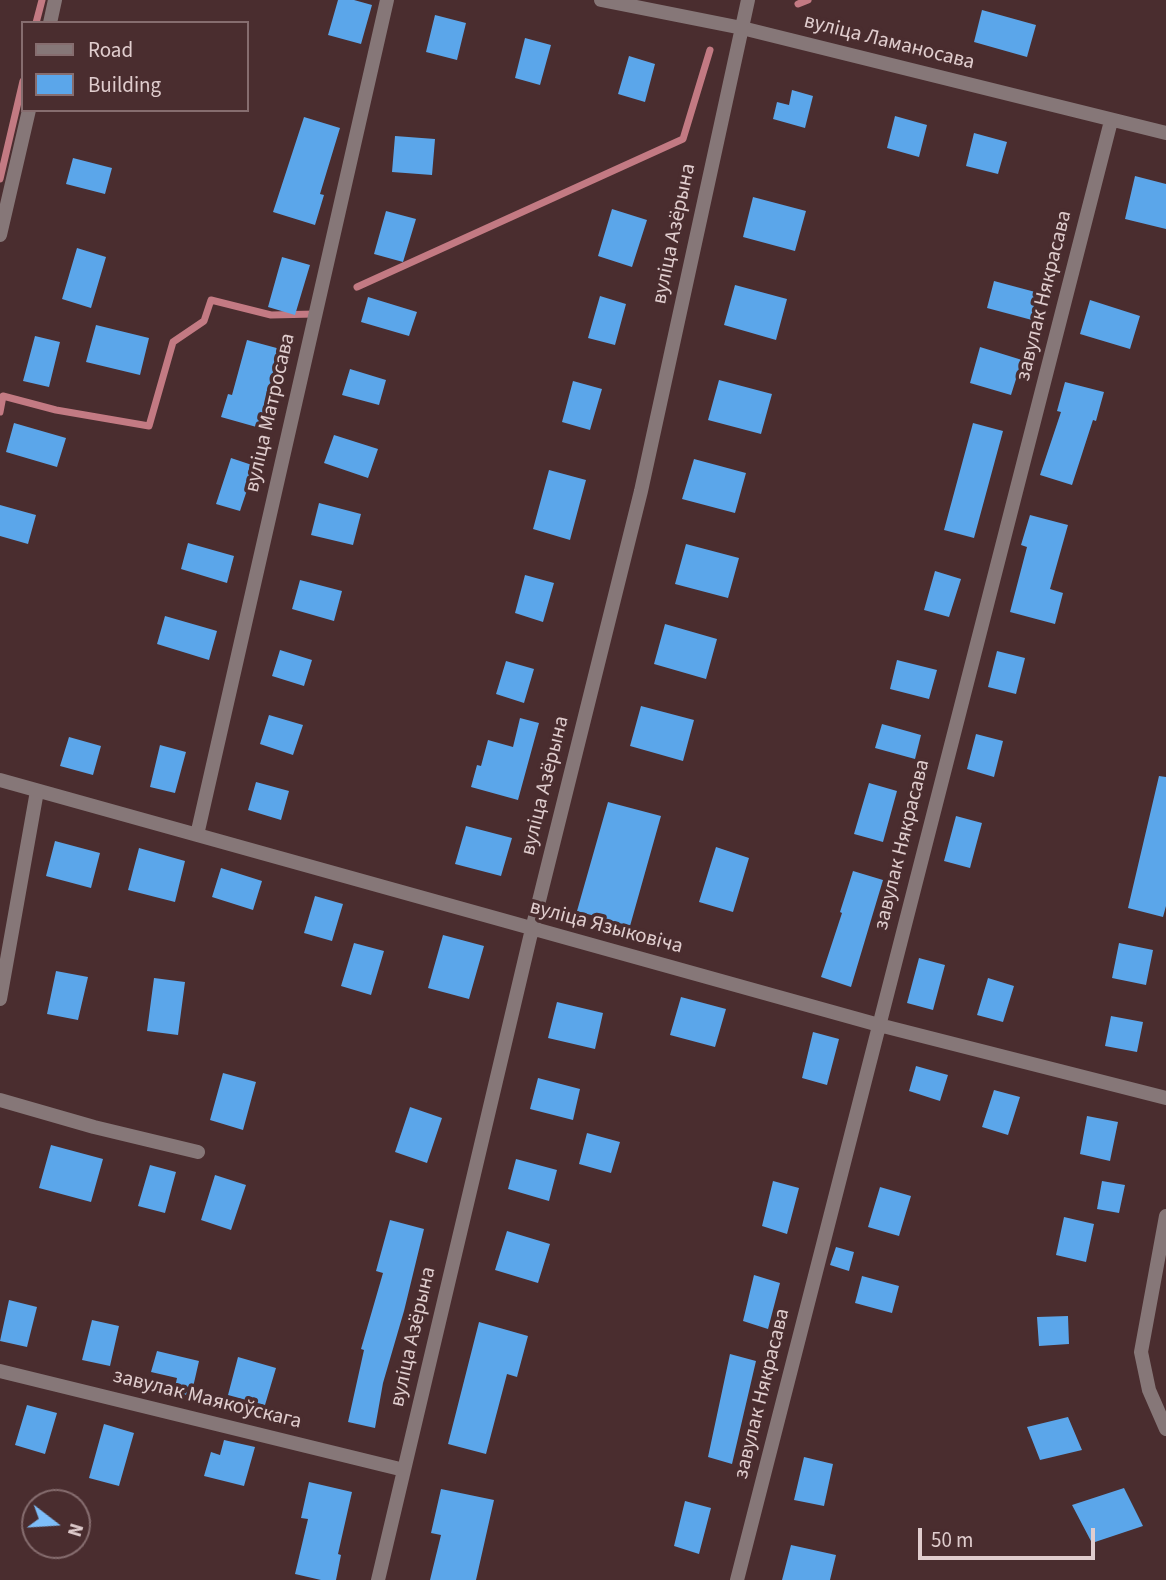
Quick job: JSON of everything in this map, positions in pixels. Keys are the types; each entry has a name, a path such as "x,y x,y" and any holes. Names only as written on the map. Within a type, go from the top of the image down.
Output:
{"street":[{"path":"50,21 55,0"},
{"name":"вуліца Матросава","path":"197,835 387,0"},
{"name":"вуліца Ламаносава","path":"601,0 742,28 1166,133"},
{"name":"вуліца Азёрына","path":"378,1580 532,929 641,491 748,0"},
{"path":"0,235 29,112"},
{"name":"завулак Някрасава","path":"737,1580 1111,121"},
{"name":"вуліца Языковіча","path":"0,780 879,1025 1166,1098"},
{"path":"0,999 37,791"},
{"path":"0,1100 94,1127 198,1152"},
{"path":"1166,1216 1140,1352 1149,1390 1166,1429"},
{"name":"завулак Маякоўскага","path":"0,1371 404,1470"}],"building":[{"path":"338,0 354,0 372,5 361,44 328,35"},
{"path":"982,10 1036,25 1027,57 974,42"},
{"path":"435,15 466,23 457,60 426,52"},
{"path":"525,38 551,45 540,85 515,78"},
{"path":"629,56 655,64 645,102 618,94"},
{"path":"792,90 813,96 805,128 773,119 777,102 789,105"},
{"path":"895,116 927,125 919,157 887,148"},
{"path":"304,117 340,128 320,194 324,195 315,225 273,212"},
{"path":"974,133 1007,142 998,174 966,166"},
{"path":"395,136 435,139 432,175 392,172"},
{"path":"73,158 112,168 105,194 66,184"},
{"path":"1135,176 1166,184 1166,229 1125,219"},
{"path":"753,197 806,211 795,251 743,237"},
{"path":"612,209 647,220 632,267 598,256"},
{"path":"386,211 416,219 403,262 374,254"},
{"path":"77,248 106,257 91,308 62,299"},
{"path":"282,257 310,265 295,315 268,307"},
{"path":"994,281 1039,293 1032,320 987,308"},
{"path":"735,285 787,299 776,340 724,325"},
{"path":"600,296 626,304 615,345 588,338"},
{"path":"368,297 417,312 409,336 361,322"},
{"path":"1090,300 1140,316 1130,349 1080,334"},
{"path":"96,325 149,338 140,375 86,362"},
{"path":"35,336 60,342 49,387 23,381"},
{"path":"247,340 284,350 260,428 221,417 228,394 232,395"},
{"path":"980,347 1022,360 1011,395 970,383"},
{"path":"350,369 386,380 379,405 342,395"},
{"path":"719,380 772,394 761,434 708,420"},
{"path":"573,381 602,389 590,430 562,422"},
{"path":"1065,382 1104,392 1072,485 1040,475 1061,412 1057,411"},
{"path":"14,423 66,438 57,467 6,452"},
{"path":"973,423 1003,431 974,538 944,530"},
{"path":"334,435 378,449 368,478 324,463"},
{"path":"231,458 255,466 240,511 216,504"},
{"path":"694,459 746,473 735,513 682,499"},
{"path":"549,470 586,480 570,540 533,529"},
{"path":"319,503 361,514 353,545 311,535"},
{"path":"0,505 36,515 28,544 0,536"},
{"path":"1030,515 1068,525 1050,589 1063,593 1055,624 1010,612 1027,547 1021,545"},
{"path":"188,543 234,556 227,583 181,569"},
{"path":"686,544 739,558 728,598 675,584"},
{"path":"935,571 961,579 949,617 924,610"},
{"path":"525,575 554,583 543,622 515,613"},
{"path":"300,580 342,591 334,621 292,609"},
{"path":"165,616 217,631 209,660 157,644"},
{"path":"665,624 717,639 706,679 654,664"},
{"path":"280,650 312,660 304,686 272,676"},
{"path":"997,651 1025,658 1016,694 988,687"},
{"path":"897,660 937,670 929,699 890,689"},
{"path":"506,661 534,669 524,703 496,694"},
{"path":"641,706 694,720 683,761 630,746"},
{"path":"269,715 303,725 293,755 260,744"},
{"path":"520,718 539,723 518,800 471,787 477,765 481,766 488,740 513,747"},
{"path":"882,724 921,735 915,759 875,748"},
{"path":"976,734 1003,741 994,777 967,769"},
{"path":"69,737 101,746 93,775 60,766"},
{"path":"160,745 186,752 175,793 150,787"},
{"path":"1159,776 1166,777 1166,906 1163,917 1128,908"},
{"path":"256,782 289,791 281,820 248,810"},
{"path":"869,783 897,791 883,842 854,834"},
{"path":"608,802 661,816 630,926 577,911"},
{"path":"956,816 982,823 970,868 944,861"},
{"path":"466,826 512,838 501,876 455,864"},
{"path":"55,841 100,853 91,888 46,876"},
{"path":"716,847 749,858 733,912 699,902"},
{"path":"139,848 185,861 175,902 128,890"},
{"path":"221,868 262,881 253,910 212,897"},
{"path":"853,871 883,880 851,987 821,977"},
{"path":"315,896 343,904 332,941 304,933"},
{"path":"443,935 484,946 469,999 428,988"},
{"path":"354,943 384,951 371,995 341,986"},
{"path":"1119,943 1153,950 1146,985 1112,978"},
{"path":"919,958 945,965 933,1010 907,1003"},
{"path":"56,971 88,977 78,1020 47,1014"},
{"path":"154,978 185,982 178,1035 147,1031"},
{"path":"988,978 1014,986 1003,1022 977,1015"},
{"path":"681,997 726,1009 715,1047 670,1035"},
{"path":"557,1002 603,1013 595,1049 548,1038"},
{"path":"1111,1016 1143,1022 1137,1052 1105,1046"},
{"path":"813,1032 839,1039 827,1085 802,1078"},
{"path":"916,1066 948,1075 940,1101 909,1091"},
{"path":"223,1073 256,1082 243,1130 210,1120"},
{"path":"538,1078 580,1089 573,1120 530,1109"},
{"path":"994,1090 1020,1097 1008,1135 982,1127"},
{"path":"410,1107 442,1118 427,1163 395,1152"},
{"path":"1087,1116 1118,1122 1110,1161 1080,1154"},
{"path":"587,1133 620,1142 611,1173 579,1164"},
{"path":"51,1145 103,1159 91,1202 39,1188"},
{"path":"516,1159 557,1170 549,1201 508,1189"},
{"path":"150,1165 176,1172 165,1213 138,1206"},
{"path":"215,1175 246,1185 231,1230 201,1220"},
{"path":"773,1181 799,1188 787,1234 762,1226"},
{"path":"1102,1181 1125,1185 1119,1213 1097,1209"},
{"path":"880,1187 911,1196 899,1236 868,1227"},
{"path":"1064,1217 1094,1224 1086,1262 1056,1255"},
{"path":"390,1220 424,1229 383,1383 375,1428 348,1422 364,1350 361,1349 383,1273 376,1271"},
{"path":"507,1231 550,1244 538,1283 495,1270"},
{"path":"836,1247 854,1252 849,1271 830,1265"},
{"path":"754,1275 780,1283 768,1329 743,1321"},
{"path":"862,1276 899,1286 892,1313 855,1303"},
{"path":"9,1300 37,1307 27,1347 0,1341"},
{"path":"1068,1316 1069,1344 1039,1346 1037,1317"},
{"path":"92,1320 119,1326 110,1366 82,1360"},
{"path":"479,1322 528,1336 517,1377 507,1374 486,1454 448,1444"},
{"path":"157,1351 199,1361 191,1396 174,1392 177,1378 151,1372"},
{"path":"730,1354 756,1361 732,1464 708,1457"},
{"path":"238,1357 276,1368 265,1405 228,1395"},
{"path":"27,1405 57,1413 45,1454 15,1445"},
{"path":"1068,1417 1082,1450 1040,1460 1027,1427"},
{"path":"104,1424 134,1433 119,1486 89,1478"},
{"path":"224,1440 255,1447 244,1486 204,1476 211,1452 220,1455"},
{"path":"804,1457 833,1464 824,1506 794,1500"},
{"path":"309,1482 352,1492 338,1554 341,1555 336,1580 321,1580 295,1574 308,1519 301,1518"},
{"path":"1124,1488 1143,1526 1092,1543 1072,1505"},
{"path":"441,1489 494,1500 476,1580 430,1580 441,1535 431,1533"},
{"path":"685,1501 711,1508 699,1554 674,1546"},
{"path":"791,1545 836,1555 830,1580 782,1580"}],"waterway":[{"path":"37,21 42,0"},
{"path":"798,4 808,0"},
{"path":"357,287 683,139 710,50"},
{"path":"0,179 21,90"},
{"path":"0,412 3,396 56,410 149,426 173,342 204,321 211,300 271,315 315,314"}]}
